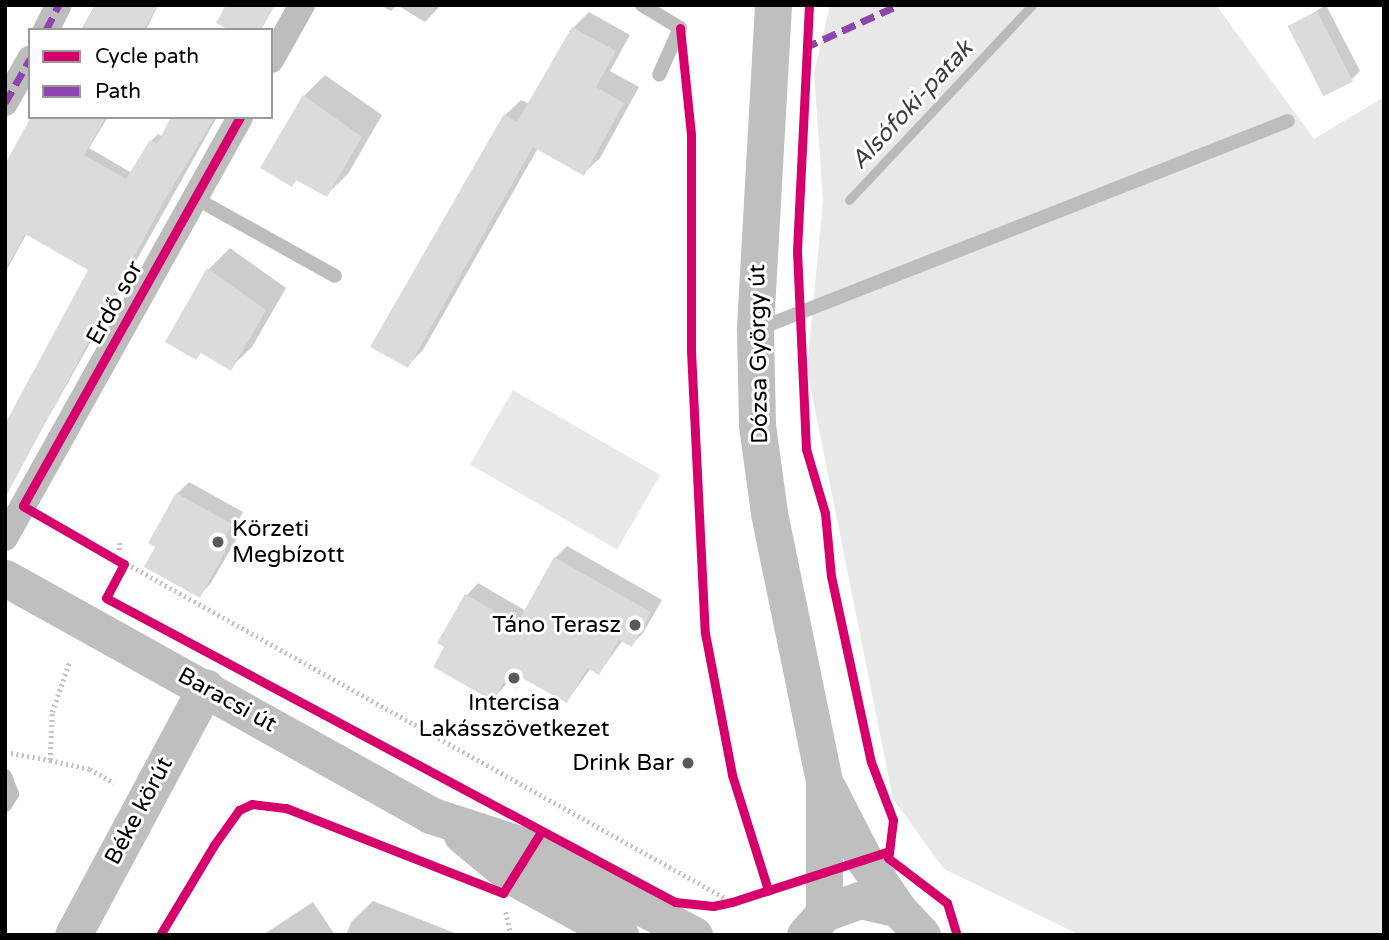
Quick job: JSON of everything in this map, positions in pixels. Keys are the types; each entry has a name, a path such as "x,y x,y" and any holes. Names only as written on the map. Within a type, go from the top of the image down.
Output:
{"street":[{"path":"47,28 59,5"},
{"path":"273,57 302,5"},
{"name":"Dózsa György út","path":"773,5 755,330 757,425 769,513 824,782 815,924"},
{"path":"5,103 28,63"},
{"name":"Erdő sor","path":"5,538 239,119"},
{"name":"Baracsi út","path":"5,578 206,687 447,824 513,877 620,935"},
{"name":"Béke körút","path":"73,935 206,687"},
{"name":"Dózsa György út","path":"824,782 864,859 919,926"},
{"name":"Baracsi út","path":"447,824 531,848 704,920"},
{"path":"815,924 860,900 919,926"}],"lane":[{"path":"642,5 680,28 659,75"},
{"path":"755,330 1288,121"},
{"path":"195,198 335,276"},
{"path":"5,776 12,794 5,805"}],"path":[{"path":"38,514 737,900 704,920"},
{"path":"119,550 120,539"},
{"path":"50,760 52,712 69,663"},
{"path":"10,753 90,769 114,782"}],"shaded area":[{"path":"830,5 1216,5 1314,139 1384,97 1384,935 1080,935 944,869 893,799 807,370 823,200 814,73"},
{"path":"513,390 660,475 617,549 470,464"}],"building":[{"path":"96,5 157,5 145,28 83,28"},
{"path":"226,5 275,5 262,28 225,28 216,23"},
{"path":"1317,11 1353,81 1323,96 1288,26"},
{"path":"572,27 616,51 596,87 624,103 584,176 533,147 408,368 370,347 504,114 517,122"},
{"path":"303,95 362,137 327,197 296,180 292,187 260,168"},
{"path":"30,119 105,119 84,155 126,179 150,140 157,144 170,119 214,119 164,201 5,498 5,424 88,270 25,234 5,270 5,164"},
{"path":"207,268 266,310 231,371 201,353 196,360 165,342"},
{"path":"176,493 232,524 220,547 226,550 200,598 144,567 155,547 148,543"},
{"path":"554,557 651,612 632,647 619,640 599,675 587,668 567,703 522,678 516,689 504,682 493,701 433,667 444,647 437,643 465,594 517,624"}],"waterway":[{"name":"Alsófoki-patak","path":"849,200 1032,5"}],"marked path":[{"path":"47,28 59,5"},
{"path":"804,48 899,5"},
{"path":"5,103 28,63"}],"cycle path":[{"path":"809,5 797,251 806,449 825,513 831,576 871,762 893,820 888,858 947,903 957,935"},
{"path":"680,28 691,135 691,351 705,633 732,775 768,890"},
{"path":"239,119 23,506 124,564 106,598 675,902 713,906 732,902 887,852"},
{"path":"160,935 214,845 239,810 252,804 286,808 503,893 541,832"}],"place":[{"name":"Körzeti Megbízott","path":"218,542"},
{"name":"Táno Terasz","path":"635,625"},
{"name":"Intercisa Lakásszövetkezet","path":"514,678"},
{"name":"Drink Bar","path":"688,763"}]}
